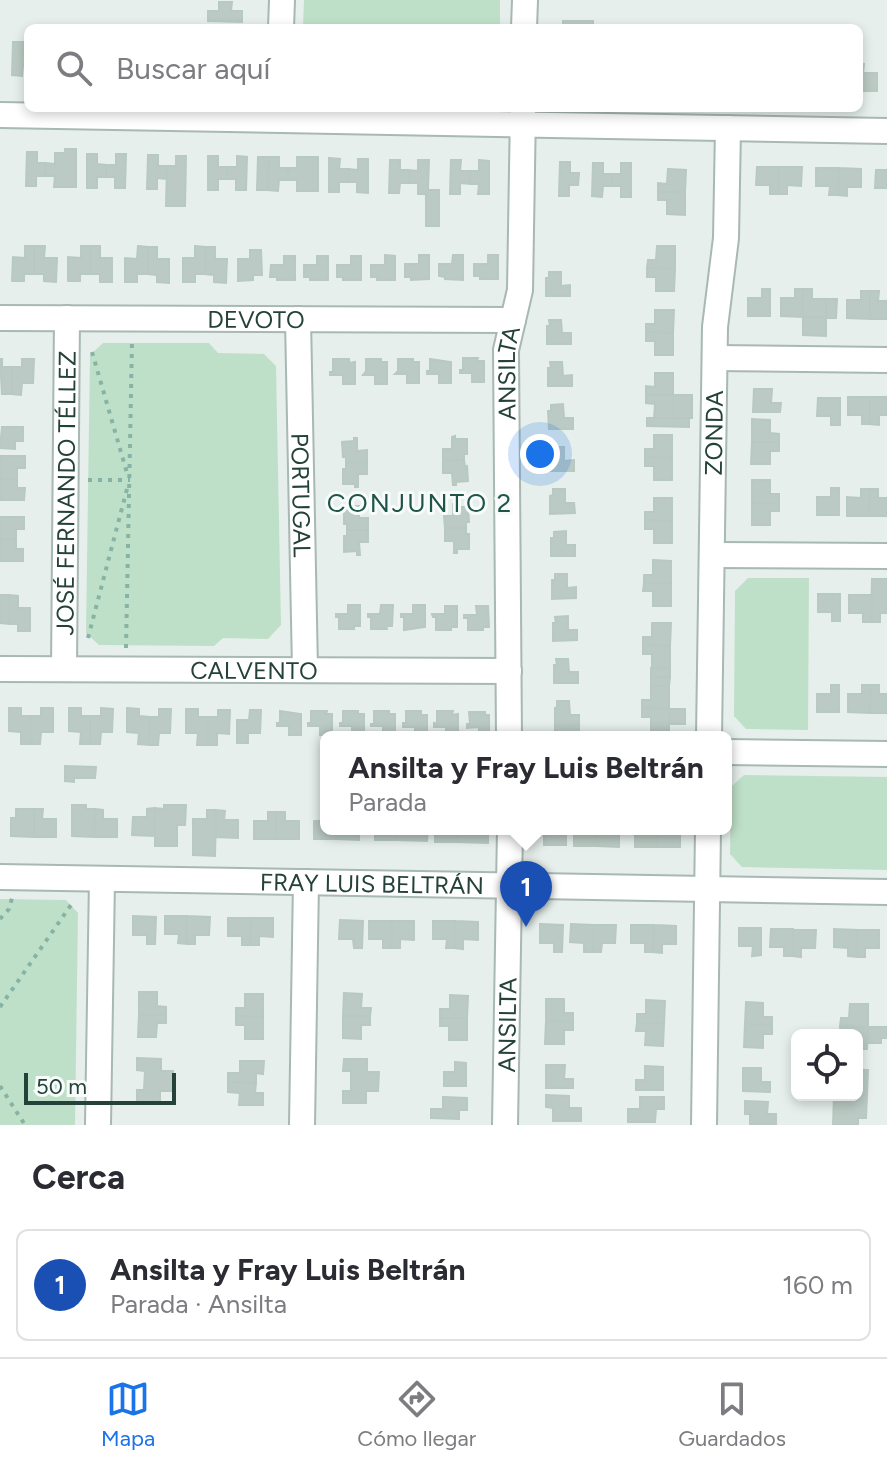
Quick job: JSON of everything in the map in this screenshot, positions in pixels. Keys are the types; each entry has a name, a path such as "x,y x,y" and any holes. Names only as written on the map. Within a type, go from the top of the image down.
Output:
{"street":[{"path":"281,24 282,0"},
{"path":"524,24 525,0"},
{"path":"0,115 523,116 728,128 887,131"},
{"name":"ANSILTA","path":"509,731 506,350 520,290 523,116"},
{"name":"ZONDA","path":"709,731 715,327 726,238 728,128"},
{"name":"DEVOTO","path":"0,318 513,320"},
{"name":"JOSÉ FERNANDO TÉLLEZ","path":"64,669 67,318"},
{"name":"PORTUGAL","path":"298,319 305,670"},
{"path":"715,358 887,360"},
{"path":"712,555 887,556"},
{"name":"CALVENTO","path":"0,669 509,671"},
{"path":"732,752 887,754"},
{"name":"ANSILTA","path":"505,1125 510,835"},
{"path":"704,1125 708,835"},
{"path":"98,1125 102,879"},
{"name":"FRAY LUIS BELTRÁN","path":"6,888 102,879 887,892"},
{"path":"302,1125 306,882"}],"path":[{"path":"126,648 132,342"},
{"path":"88,638 130,480 92,352"},
{"path":"86,480 130,480"},
{"path":"0,919 9,909 6,888"},
{"path":"0,1007 71,905"},
{"path":"0,1086 25,1125"}],"green space":[{"path":"304,0 500,0 500,24 303,24"},
{"path":"103,343 209,343 218,353 264,354 276,366 281,625 268,639 223,638 214,646 99,645 86,633 90,355"},
{"path":"748,578 809,578 808,730 746,729 734,716 735,591"},
{"path":"744,775 887,777 887,870 742,867 730,854 732,786"},
{"path":"0,899 66,900 78,913 75,1125 0,1125"}],"building":[{"path":"219,2 232,2 231,11 242,11 242,22 208,21 208,11 219,11"},
{"path":"563,21 593,21 593,24 563,24"},
{"path":"13,42 23,42 22,76 12,75"},
{"path":"863,73 877,73 877,91 863,91"},
{"path":"65,149 76,149 76,187 54,187 55,176 45,176 46,163 55,164 55,153 65,153"},
{"path":"27,152 37,152 37,163 46,163 45,176 36,176 36,186 26,186"},
{"path":"87,154 97,154 97,164 106,165 106,177 97,177 97,188 87,188"},
{"path":"116,154 126,154 125,188 115,188 115,177 106,177 106,165 116,165"},
{"path":"148,155 158,155 158,166 167,166 167,179 157,178 157,189 147,189"},
{"path":"176,156 186,156 185,206 166,206 167,166 176,166"},
{"path":"208,156 218,156 218,167 228,167 227,179 218,179 218,190 208,190"},
{"path":"237,156 247,157 246,190 236,190 236,179 227,179 228,167 237,167"},
{"path":"258,157 269,157 268,190 257,190"},
{"path":"269,157 279,157 279,168 288,168 288,180 279,180 278,191 268,190"},
{"path":"297,157 318,157 318,191 297,191 297,180 288,180 288,168 297,168"},
{"path":"329,158 340,159 339,169 349,169 348,182 339,182 339,192 329,192"},
{"path":"358,159 368,159 368,193 357,192 357,182 348,182 349,169 358,170"},
{"path":"390,160 400,160 400,170 409,170 409,183 400,183 399,193 389,193"},
{"path":"418,160 429,160 428,190 439,190 439,226 426,226 426,194 418,194 418,183 409,183 409,170 418,171"},
{"path":"451,160 461,160 460,171 470,171 470,184 460,183 460,194 450,194"},
{"path":"479,160 489,161 489,194 478,194 479,184 470,184 470,171 479,171"},
{"path":"560,162 570,162 570,173 579,173 578,185 569,185 569,196 559,196"},
{"path":"593,163 603,163 603,174 612,174 612,186 603,186 602,197 592,196"},
{"path":"621,163 631,163 631,197 621,197 621,186 612,186 612,174 621,174"},
{"path":"757,167 779,167 779,194 770,194 770,185 756,185"},
{"path":"779,167 802,167 801,186 787,185 787,194 779,194"},
{"path":"816,168 839,168 838,195 829,195 830,186 816,186"},
{"path":"839,168 861,169 861,187 847,187 847,196 838,195"},
{"path":"668,169 686,170 685,192 658,192 658,183 667,184"},
{"path":"876,170 887,170 887,188 875,188"},
{"path":"658,192 685,192 685,215 667,214 667,200 658,200"},
{"path":"25,246 34,246 34,274 24,274 24,281 12,281 13,257 25,258"},
{"path":"34,246 45,246 44,258 57,258 56,282 44,281 44,274 34,274"},
{"path":"81,246 91,246 91,274 80,274 80,281 68,281 68,257 81,258"},
{"path":"91,246 100,246 100,258 112,258 112,282 100,282 100,274 91,274"},
{"path":"138,246 148,247 148,274 137,274 137,282 125,282 125,258 137,259"},
{"path":"195,246 205,247 205,274 195,274 195,282 183,282 183,258 195,258"},
{"path":"657,246 675,246 675,269 647,268 648,260 656,260"},
{"path":"148,247 157,247 157,259 169,259 169,283 157,282 157,275 148,274"},
{"path":"205,247 215,247 215,259 227,259 226,283 214,282 214,275 205,274"},
{"path":"250,250 261,250 262,275 253,275 253,280 238,281 238,259 250,259"},
{"path":"385,255 395,256 395,280 371,277 371,265 385,265"},
{"path":"419,255 429,255 429,279 411,280 411,277 405,277 405,264 419,264"},
{"path":"453,255 463,255 463,280 439,276 439,264 452,264"},
{"path":"488,255 498,255 498,279 474,276 474,264 488,264"},
{"path":"284,256 295,256 295,280 270,277 271,265 284,265"},
{"path":"317,256 328,256 328,280 304,277 304,265 317,265"},
{"path":"351,256 361,256 361,280 337,277 337,265 351,265"},
{"path":"647,268 675,269 674,291 656,291 656,277 647,277"},
{"path":"549,272 561,272 561,286 570,285 570,296 546,296"},
{"path":"762,289 770,289 770,316 748,316 748,298 762,298"},
{"path":"795,289 803,289 803,317 781,316 781,298 795,298"},
{"path":"803,289 812,289 812,299 826,299 826,317 803,317"},
{"path":"861,291 870,291 870,319 847,318 847,300 861,300"},
{"path":"870,291 879,291 878,301 887,301 887,319 870,319"},
{"path":"826,299 837,299 836,318 826,318"},
{"path":"655,310 674,310 673,333 646,332 646,324 655,324"},
{"path":"803,317 826,317 826,336 803,335"},
{"path":"549,320 561,320 562,333 571,333 571,344 547,344"},
{"path":"646,332 673,333 673,355 655,355 655,341 646,341"},
{"path":"463,358 484,361 484,382 472,382 472,373 460,373"},
{"path":"0,359 2,367 12,367 12,394 2,394"},
{"path":"22,359 34,359 33,383 22,383 21,395 12,394 12,367 22,367"},
{"path":"333,359 355,362 355,384 343,384 343,375 330,375"},
{"path":"366,359 387,362 387,384 375,384 375,375 363,375"},
{"path":"398,359 419,362 419,383 407,383 407,374 395,374"},
{"path":"430,359 451,362 451,383 439,383 439,374 427,374"},
{"path":"550,362 562,362 563,376 572,375 572,386 548,386"},
{"path":"655,373 673,373 673,395 646,395 646,386 655,387"},
{"path":"754,389 772,389 771,403 781,403 780,412 753,412"},
{"path":"646,395 673,395 673,418 654,418 655,404 646,403"},
{"path":"673,395 692,395 692,418 673,418"},
{"path":"848,397 870,397 870,424 862,424 862,415 848,415"},
{"path":"870,397 887,397 887,415 879,415 879,425 870,424"},
{"path":"818,398 840,398 840,425 831,425 831,416 817,416"},
{"path":"563,404 564,418 573,418 573,429 549,429 548,411 551,411 551,405"},
{"path":"647,418 689,418 689,427 647,426"},
{"path":"752,419 770,420 770,433 779,434 779,442 752,442"},
{"path":"2,427 23,427 23,441 15,441 15,449 0,448"},
{"path":"654,435 672,435 672,458 645,457 645,449 654,449"},
{"path":"455,436 455,439 467,439 467,454 464,454 464,460 443,461 443,449 452,449 452,437"},
{"path":"357,438 357,451 367,450 367,462 346,463 342,442 354,441"},
{"path":"752,442 779,442 779,451 770,451 770,464 751,464"},
{"path":"552,447 564,447 564,461 574,460 574,471 550,471 549,453 552,453"},
{"path":"1,456 25,456 25,468 17,468 17,479 0,479"},
{"path":"645,457 672,458 672,480 654,480 654,466 645,466"},
{"path":"464,460 468,481 453,485 452,473 443,473 443,461"},
{"path":"367,462 367,474 358,474 358,487 343,484 346,463"},
{"path":"0,479 17,479 17,488 25,488 24,500 1,500"},
{"path":"752,480 770,480 770,494 779,494 779,503 752,503"},
{"path":"831,488 839,488 839,515 817,515 817,497 831,497"},
{"path":"553,489 565,489 565,503 574,503 575,513 550,514"},
{"path":"861,489 870,489 869,516 847,516 847,497 861,498"},
{"path":"870,489 878,489 878,498 887,498 887,516 869,516"},
{"path":"654,498 672,498 672,521 645,520 645,512 654,512"},
{"path":"752,503 779,503 779,511 770,511 770,525 752,525"},
{"path":"453,504 468,507 469,522 466,522 466,528 445,528 444,516 453,516"},
{"path":"359,506 359,518 368,518 368,530 347,530 347,524 344,524 344,509 356,509"},
{"path":"0,517 24,517 24,529 16,529 16,539 0,539"},
{"path":"645,520 672,521 672,543 654,543 654,529 645,529"},
{"path":"445,528 466,528 469,549 457,549 454,553 454,541 445,541"},
{"path":"347,530 368,530 368,542 359,542 360,555 357,551 344,552"},
{"path":"566,531 566,545 575,545 575,556 551,556 554,532"},
{"path":"0,539 16,539 16,549 23,549 23,561 0,561"},
{"path":"653,560 671,561 671,583 644,583 644,575 653,575"},
{"path":"555,574 567,574 567,588 576,587 576,598 552,599"},
{"path":"872,579 887,579 887,613 880,613 880,622 871,622"},
{"path":"644,583 671,583 671,606 653,606 653,591 643,591"},
{"path":"818,594 840,594 840,621 832,621 832,612 818,612"},
{"path":"0,595 9,595 9,624 0,623"},
{"path":"9,595 18,596 18,608 30,608 30,631 18,631 18,624 9,624"},
{"path":"849,595 872,595 871,622 863,622 863,613 849,613"},
{"path":"348,605 360,605 360,626 339,629 336,614 348,614"},
{"path":"381,605 393,605 392,626 371,629 368,614 380,614"},
{"path":"413,605 425,605 425,627 404,630 401,614 413,614"},
{"path":"445,606 457,606 457,627 436,630 436,617 432,614 445,614"},
{"path":"476,606 488,606 489,627 468,630 468,618 464,615 477,615"},
{"path":"568,616 568,630 577,630 577,640 553,641 555,617"},
{"path":"652,623 671,623 670,646 643,645 643,637 652,637"},
{"path":"643,645 670,646 670,669 652,668 652,654 643,654"},
{"path":"556,659 568,659 569,672 578,672 578,683 554,683"},
{"path":"651,668 670,669 670,677 651,677"},
{"path":"651,677 670,677 669,686 651,686"},
{"path":"831,685 839,685 839,712 817,712 817,694 831,694"},
{"path":"862,685 871,685 870,713 848,712 848,694 862,694"},
{"path":"871,685 879,685 879,694 887,694 887,713 870,713"},
{"path":"651,686 669,686 669,709 642,708 642,700 651,700"},
{"path":"557,701 569,701 570,715 579,715 579,725 555,726"},
{"path":"9,708 21,708 21,716 31,716 31,744 21,744 21,732 9,731"},
{"path":"41,708 53,708 53,732 41,732 40,744 31,744 31,716 41,716"},
{"path":"69,708 81,708 81,716 90,716 90,744 80,744 81,732 69,731"},
{"path":"101,708 113,709 112,732 101,732 100,744 90,744 90,716 101,716"},
{"path":"127,708 139,709 139,716 149,717 149,745 138,744 139,733 127,732"},
{"path":"642,708 669,709 669,731 651,731 651,717 642,717"},
{"path":"159,709 171,709 170,733 159,733 158,745 149,745 149,717 159,717"},
{"path":"186,709 198,709 198,717 208,717 208,745 197,745 198,733 186,733"},
{"path":"669,709 685,709 685,724 669,724"},
{"path":"218,710 230,710 229,734 217,733 217,745 208,745 208,717 218,717"},
{"path":"250,710 261,710 260,733 248,733 248,743 237,743 237,720 249,720"},
{"path":"280,711 301,714 301,735 289,735 289,726 277,726"},
{"path":"311,711 332,714 332,731 320,731 320,726 308,726"},
{"path":"343,711 364,714 364,731 352,731 352,726 340,726"},
{"path":"374,711 395,714 395,731 383,731 383,726 371,726 374,724"},
{"path":"406,711 421,711 421,715 427,715 427,731 403,727"},
{"path":"437,711 458,714 458,731 434,727 434,723 437,724"},
{"path":"469,712 489,715 489,731 479,731 479,727 467,728 470,724"},
{"path":"579,725 579,731 555,731 555,726"},
{"path":"65,766 96,767 95,778 65,781"},
{"path":"72,805 95,809 94,837 72,836"},
{"path":"164,805 186,805 185,825 177,825 177,846 155,846 155,808 164,809"},
{"path":"155,808 155,836 132,835 133,817 147,817 147,809"},
{"path":"16,809 34,809 34,837 11,836 11,818 16,818"},
{"path":"34,809 43,809 42,819 56,819 56,837 34,837"},
{"path":"95,809 103,810 103,819 117,819 117,837 94,837"},
{"path":"207,810 216,810 215,856 193,855 193,819 207,819"},
{"path":"216,810 225,811 224,820 238,820 238,838 216,837"},
{"path":"268,812 276,812 276,839 254,839 254,821 268,821"},
{"path":"276,812 285,812 285,821 299,821 299,839 276,839"},
{"path":"314,821 320,821 320,835 337,835 337,839 314,839"},
{"path":"337,835 359,835 359,840 337,839"},
{"path":"375,835 397,835 397,840 375,840"},
{"path":"397,835 428,835 427,841 397,840"},
{"path":"435,835 458,835 458,842 435,842"},
{"path":"458,835 488,835 488,843 458,842"},
{"path":"544,835 566,835 566,845 544,845"},
{"path":"574,835 597,835 597,846 574,846"},
{"path":"597,835 619,835 619,847 597,846"},
{"path":"635,835 658,835 657,847 635,847"},
{"path":"658,835 680,835 680,847 657,847"},
{"path":"133,916 156,917 155,944 147,944 147,935 133,935"},
{"path":"165,916 187,916 187,944 178,943 179,934 165,934"},
{"path":"187,916 210,917 209,935 195,935 195,944 187,944"},
{"path":"228,918 251,918 250,945 242,945 242,936 228,936"},
{"path":"251,918 273,918 273,937 259,936 259,945 250,945"},
{"path":"340,920 363,921 362,948 354,948 353,939 339,939"},
{"path":"369,921 392,921 391,948 383,948 383,939 369,939"},
{"path":"392,921 414,921 414,940 400,939 400,948 391,948"},
{"path":"433,921 455,921 455,948 446,948 447,939 433,939"},
{"path":"455,921 478,922 478,940 463,939 463,949 455,948"},
{"path":"540,924 563,925 562,952 554,952 554,943 540,943"},
{"path":"571,924 593,925 593,952 584,952 584,943 570,942"},
{"path":"593,925 616,925 615,943 602,943 601,952 593,952"},
{"path":"631,925 654,925 653,952 645,952 645,943 631,943"},
{"path":"654,925 676,926 676,944 662,944 662,953 653,952"},
{"path":"739,928 761,928 761,955 752,956 753,946 739,946"},
{"path":"771,929 793,929 793,956 784,956 784,947 770,947"},
{"path":"793,929 816,930 815,948 801,948 801,957 793,956"},
{"path":"834,929 857,930 857,957 848,956 848,948 834,947"},
{"path":"857,930 879,930 879,948 865,948 865,957 857,957"},
{"path":"139,992 157,992 157,1006 166,1007 166,1015 139,1015"},
{"path":"344,993 362,994 361,1008 371,1008 370,1016 343,1016"},
{"path":"245,994 263,994 263,1017 236,1016 236,1008 245,1008"},
{"path":"450,995 468,996 467,1018 440,1018 440,1009 450,1009"},
{"path":"546,999 564,999 564,1013 573,1013 573,1022 546,1021"},
{"path":"646,1000 665,1001 664,1023 637,1023 637,1014 646,1014"},
{"path":"746,1002 763,1003 763,1017 772,1017 772,1025 745,1024"},
{"path":"850,1004 868,1004 868,1027 840,1026 841,1018 849,1018"},
{"path":"139,1015 166,1015 166,1023 157,1023 156,1037 138,1037"},
{"path":"236,1016 263,1017 263,1039 245,1039 245,1025 236,1025"},
{"path":"343,1016 370,1016 370,1025 361,1025 361,1039 343,1038"},
{"path":"440,1018 467,1018 467,1040 449,1040 449,1026 440,1026"},
{"path":"546,1021 573,1022 573,1030 564,1030 564,1044 545,1044"},
{"path":"637,1023 664,1023 663,1046 645,1045 646,1031 636,1031"},
{"path":"745,1024 772,1025 772,1034 763,1034 763,1048 744,1047"},
{"path":"840,1026 868,1027 867,1049 863,1049 863,1029 840,1029"},
{"path":"868,1027 887,1027 887,1038 881,1038 881,1043 867,1043"},
{"path":"137,1058 161,1059 161,1071 173,1071 173,1091 160,1091 160,1103 137,1102 137,1090 144,1090 145,1071 137,1070"},
{"path":"344,1059 367,1059 367,1072 379,1072 378,1091 366,1091 366,1103 343,1103 343,1091 351,1091 351,1071 343,1071"},
{"path":"240,1061 264,1061 263,1074 256,1073 256,1083 228,1082 228,1073 240,1073"},
{"path":"455,1062 466,1063 466,1086 444,1086 444,1072 455,1072"},
{"path":"546,1065 565,1065 564,1079 573,1079 573,1088 546,1088"},
{"path":"645,1066 663,1067 663,1090 636,1090 636,1080 645,1080"},
{"path":"743,1068 761,1068 761,1082 770,1082 770,1092 743,1091"},
{"path":"863,1070 868,1070 867,1094 863,1094"},
{"path":"228,1082 256,1083 255,1093 263,1093 263,1105 239,1105 240,1093 228,1092"},
{"path":"863,1094 867,1094 866,1118 858,1118 858,1125 833,1125 834,1101 863,1101"},
{"path":"546,1095 569,1096 569,1108 581,1108 581,1121 553,1121 553,1108 546,1107"},
{"path":"443,1097 467,1098 467,1110 459,1110 459,1119 431,1118 431,1109 443,1109"},
{"path":"640,1097 664,1097 664,1109 656,1109 655,1122 628,1122 628,1109 640,1109"},
{"path":"745,1101 768,1102 767,1114 776,1114 776,1124 750,1124 750,1114 745,1114"}],"place":[{"name":"Ansilta y Fray Luis Beltrán","path":"526,927"}],"district":[{"name":"CONJUNTO 2","path":"420,503"}]}
